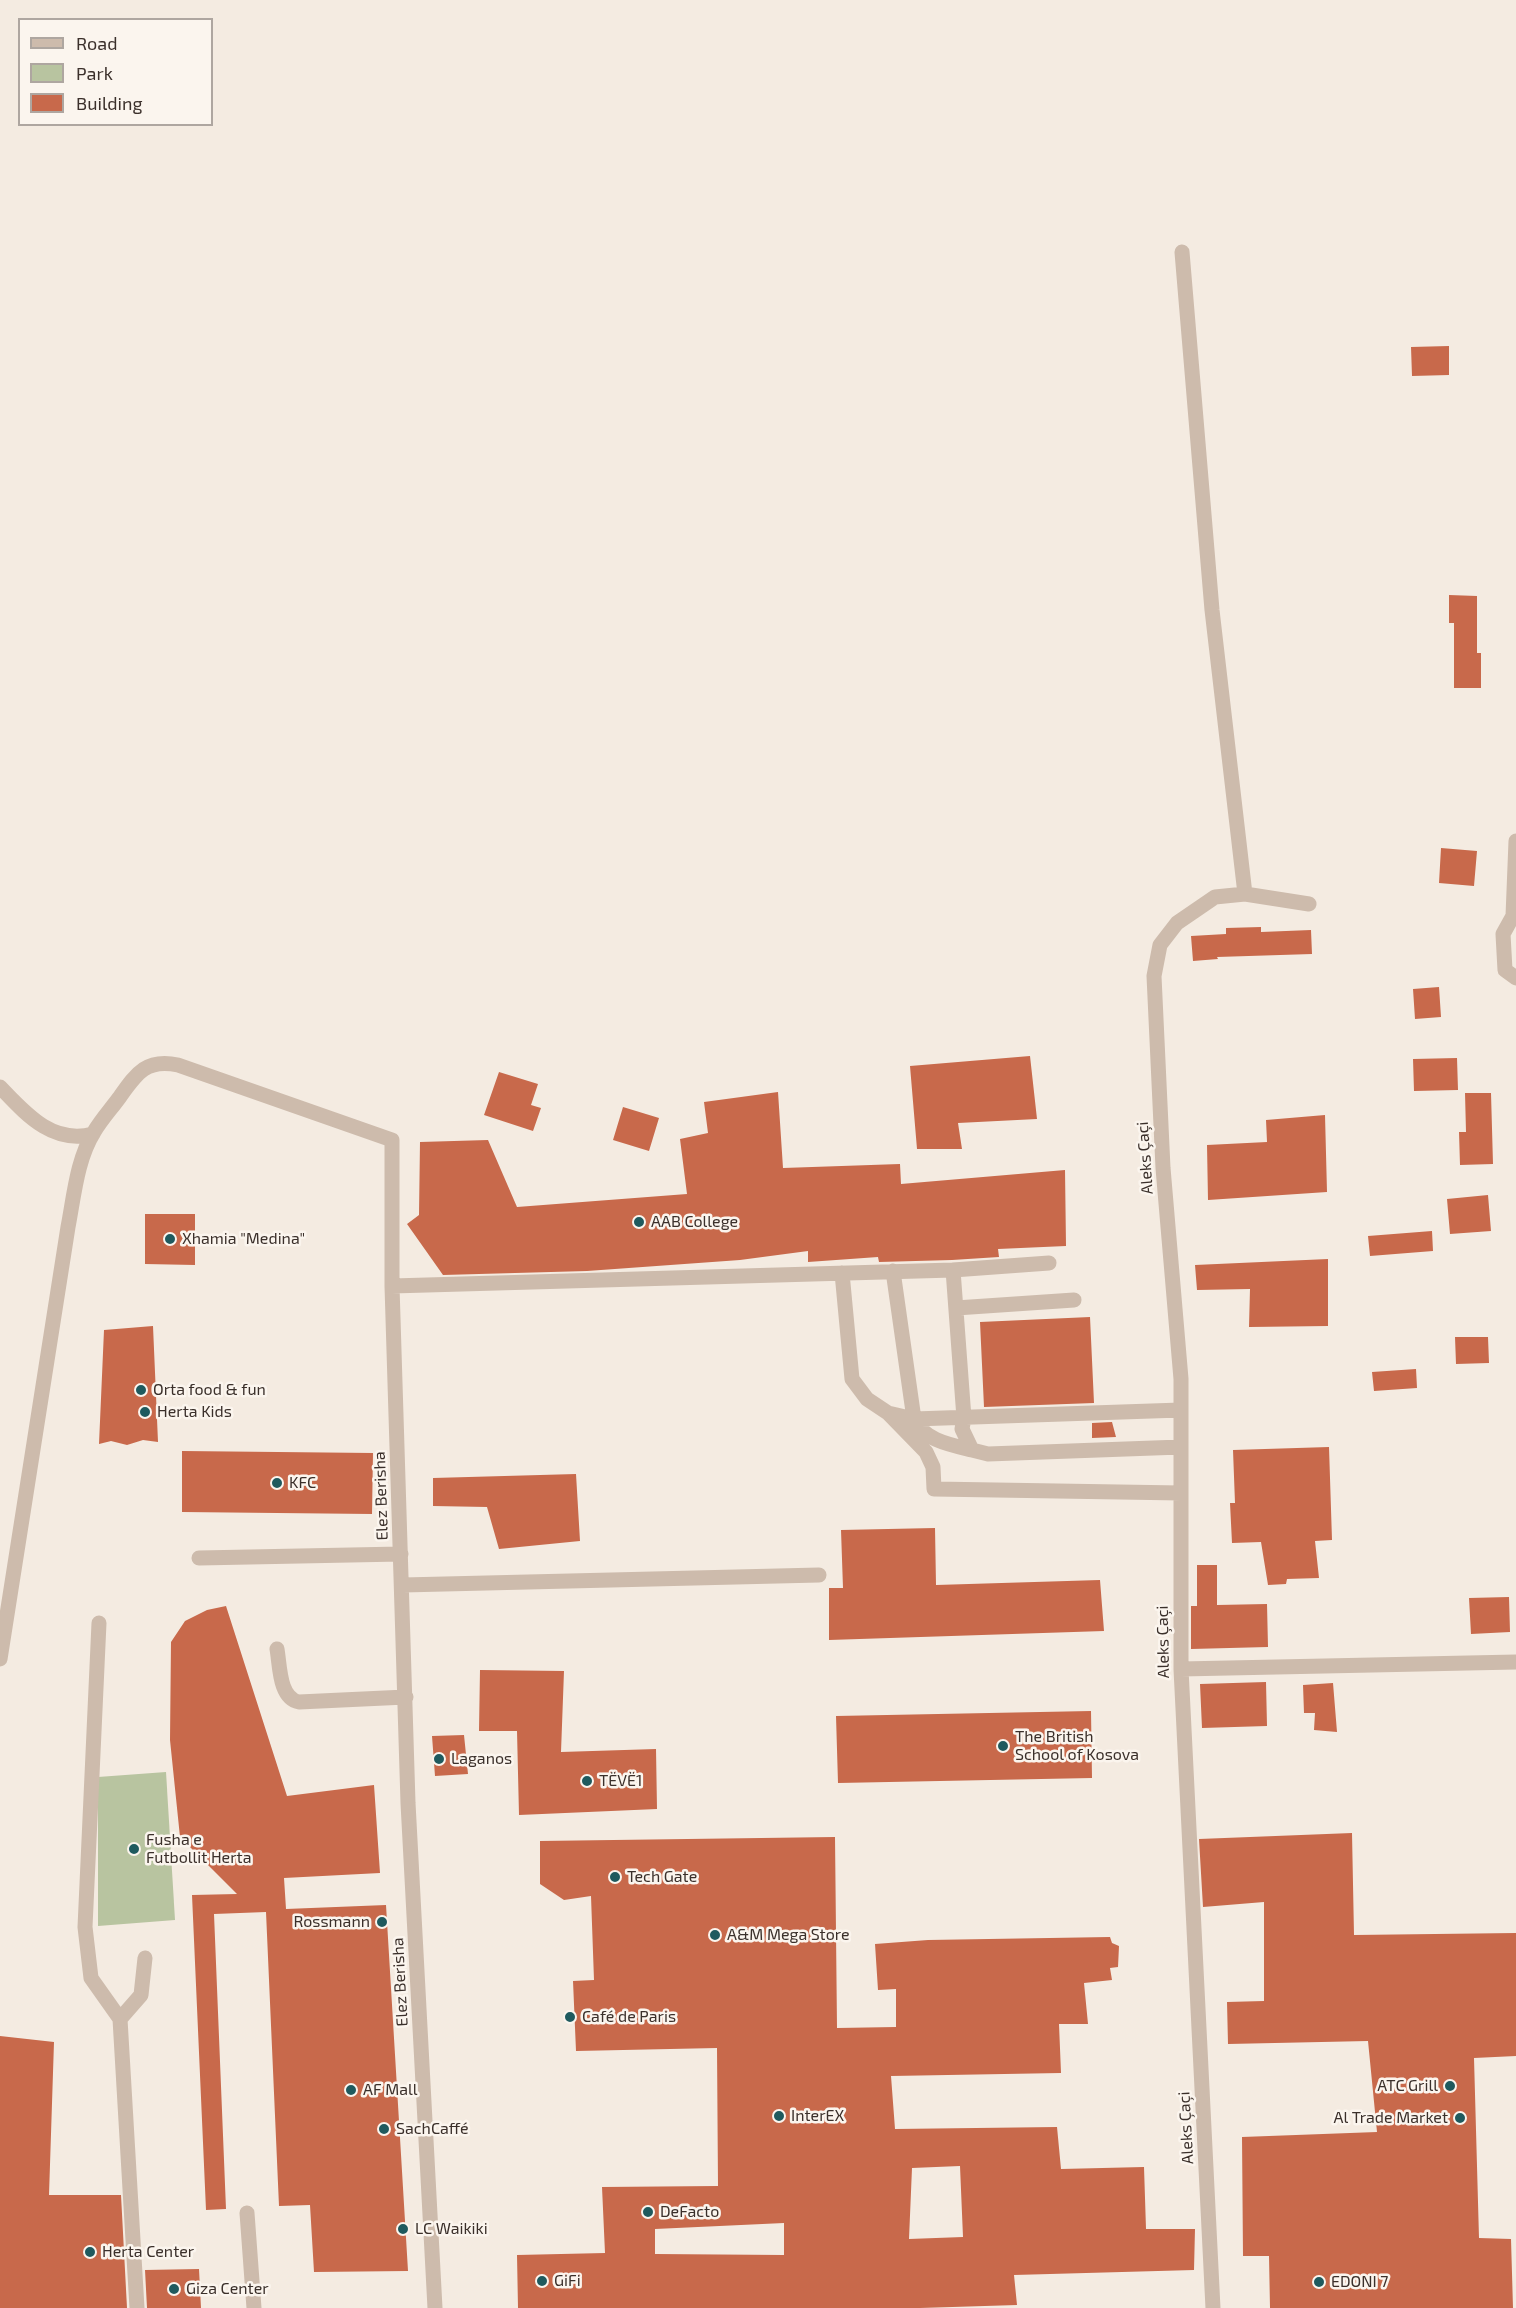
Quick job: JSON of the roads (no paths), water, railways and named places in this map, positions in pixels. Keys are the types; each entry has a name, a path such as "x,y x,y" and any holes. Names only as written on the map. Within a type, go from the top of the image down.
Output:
{"street":[{"path":"1182,252 1212,610 1245,894"},
{"path":"1516,841 1513,916 1503,934 1505,970 1516,978"},
{"name":"Aleks Çaçi","path":"1213,2308 1181,1669 1181,1410 1176,1305 1163,1168 1155,976 1160,945 1177,923 1215,897 1245,894 1309,904"},
{"name":"Elez Berisha","path":"93,1134 134,1077 148,1066 162,1062 178,1065 392,1140 392,1286 408,1803 435,2308"},
{"path":"0,1087 23,1111 53,1132 72,1137 93,1134 79,1172 68,1227 0,1659"},
{"path":"392,1286 953,1270 1049,1263"},
{"path":"953,1270 964,1418 962,1429 972,1450"},
{"path":"893,1271 914,1419 917,1427 933,1437 952,1446 988,1454 1181,1447"},
{"path":"842,1273 852,1379 867,1399 888,1413 926,1452 933,1467 934,1489 1180,1493"},
{"path":"956,1308 1074,1300"},
{"path":"888,1413 914,1419 1181,1410"},
{"path":"199,1558 401,1554"},
{"path":"403,1585 819,1575"},
{"path":"99,1623 85,1927 92,1978 120,2019 137,2308"},
{"path":"277,1649 286,1695 292,1700 299,1702 406,1697"},
{"path":"1181,1669 1516,1662"},
{"path":"120,2019 141,1995 145,1958"},
{"path":"247,2213 254,2308"}],"place":[{"name":"AAB College","path":"639,1222"},
{"name":"Xhamia \"Medina\"","path":"170,1239"},
{"name":"Orta food & fun","path":"141,1390"},
{"name":"Herta Kids","path":"145,1412"},
{"name":"KFC","path":"277,1483"},
{"name":"The British School of Kosova","path":"1003,1746"},
{"name":"Laganos","path":"439,1759"},
{"name":"TËVË1","path":"587,1781"},
{"name":"Fusha e Futbollit Herta","path":"134,1849"},
{"name":"Tech Gate","path":"615,1877"},
{"name":"Rossmann","path":"382,1922"},
{"name":"A&M Mega Store","path":"715,1935"},
{"name":"Café de Paris","path":"570,2017"},
{"name":"ATC Grill","path":"1450,2086"},
{"name":"AF Mall","path":"351,2090"},
{"name":"InterEX","path":"779,2116"},
{"name":"Al Trade Market","path":"1460,2118"},
{"name":"SachCaffé","path":"384,2129"},
{"name":"DeFacto","path":"648,2212"},
{"name":"LC Waikiki","path":"403,2229"},
{"name":"Herta Center","path":"90,2252"},
{"name":"GiFi","path":"542,2281"},
{"name":"EDONI 7","path":"1319,2282"},
{"name":"Giza Center","path":"174,2289"}]}
